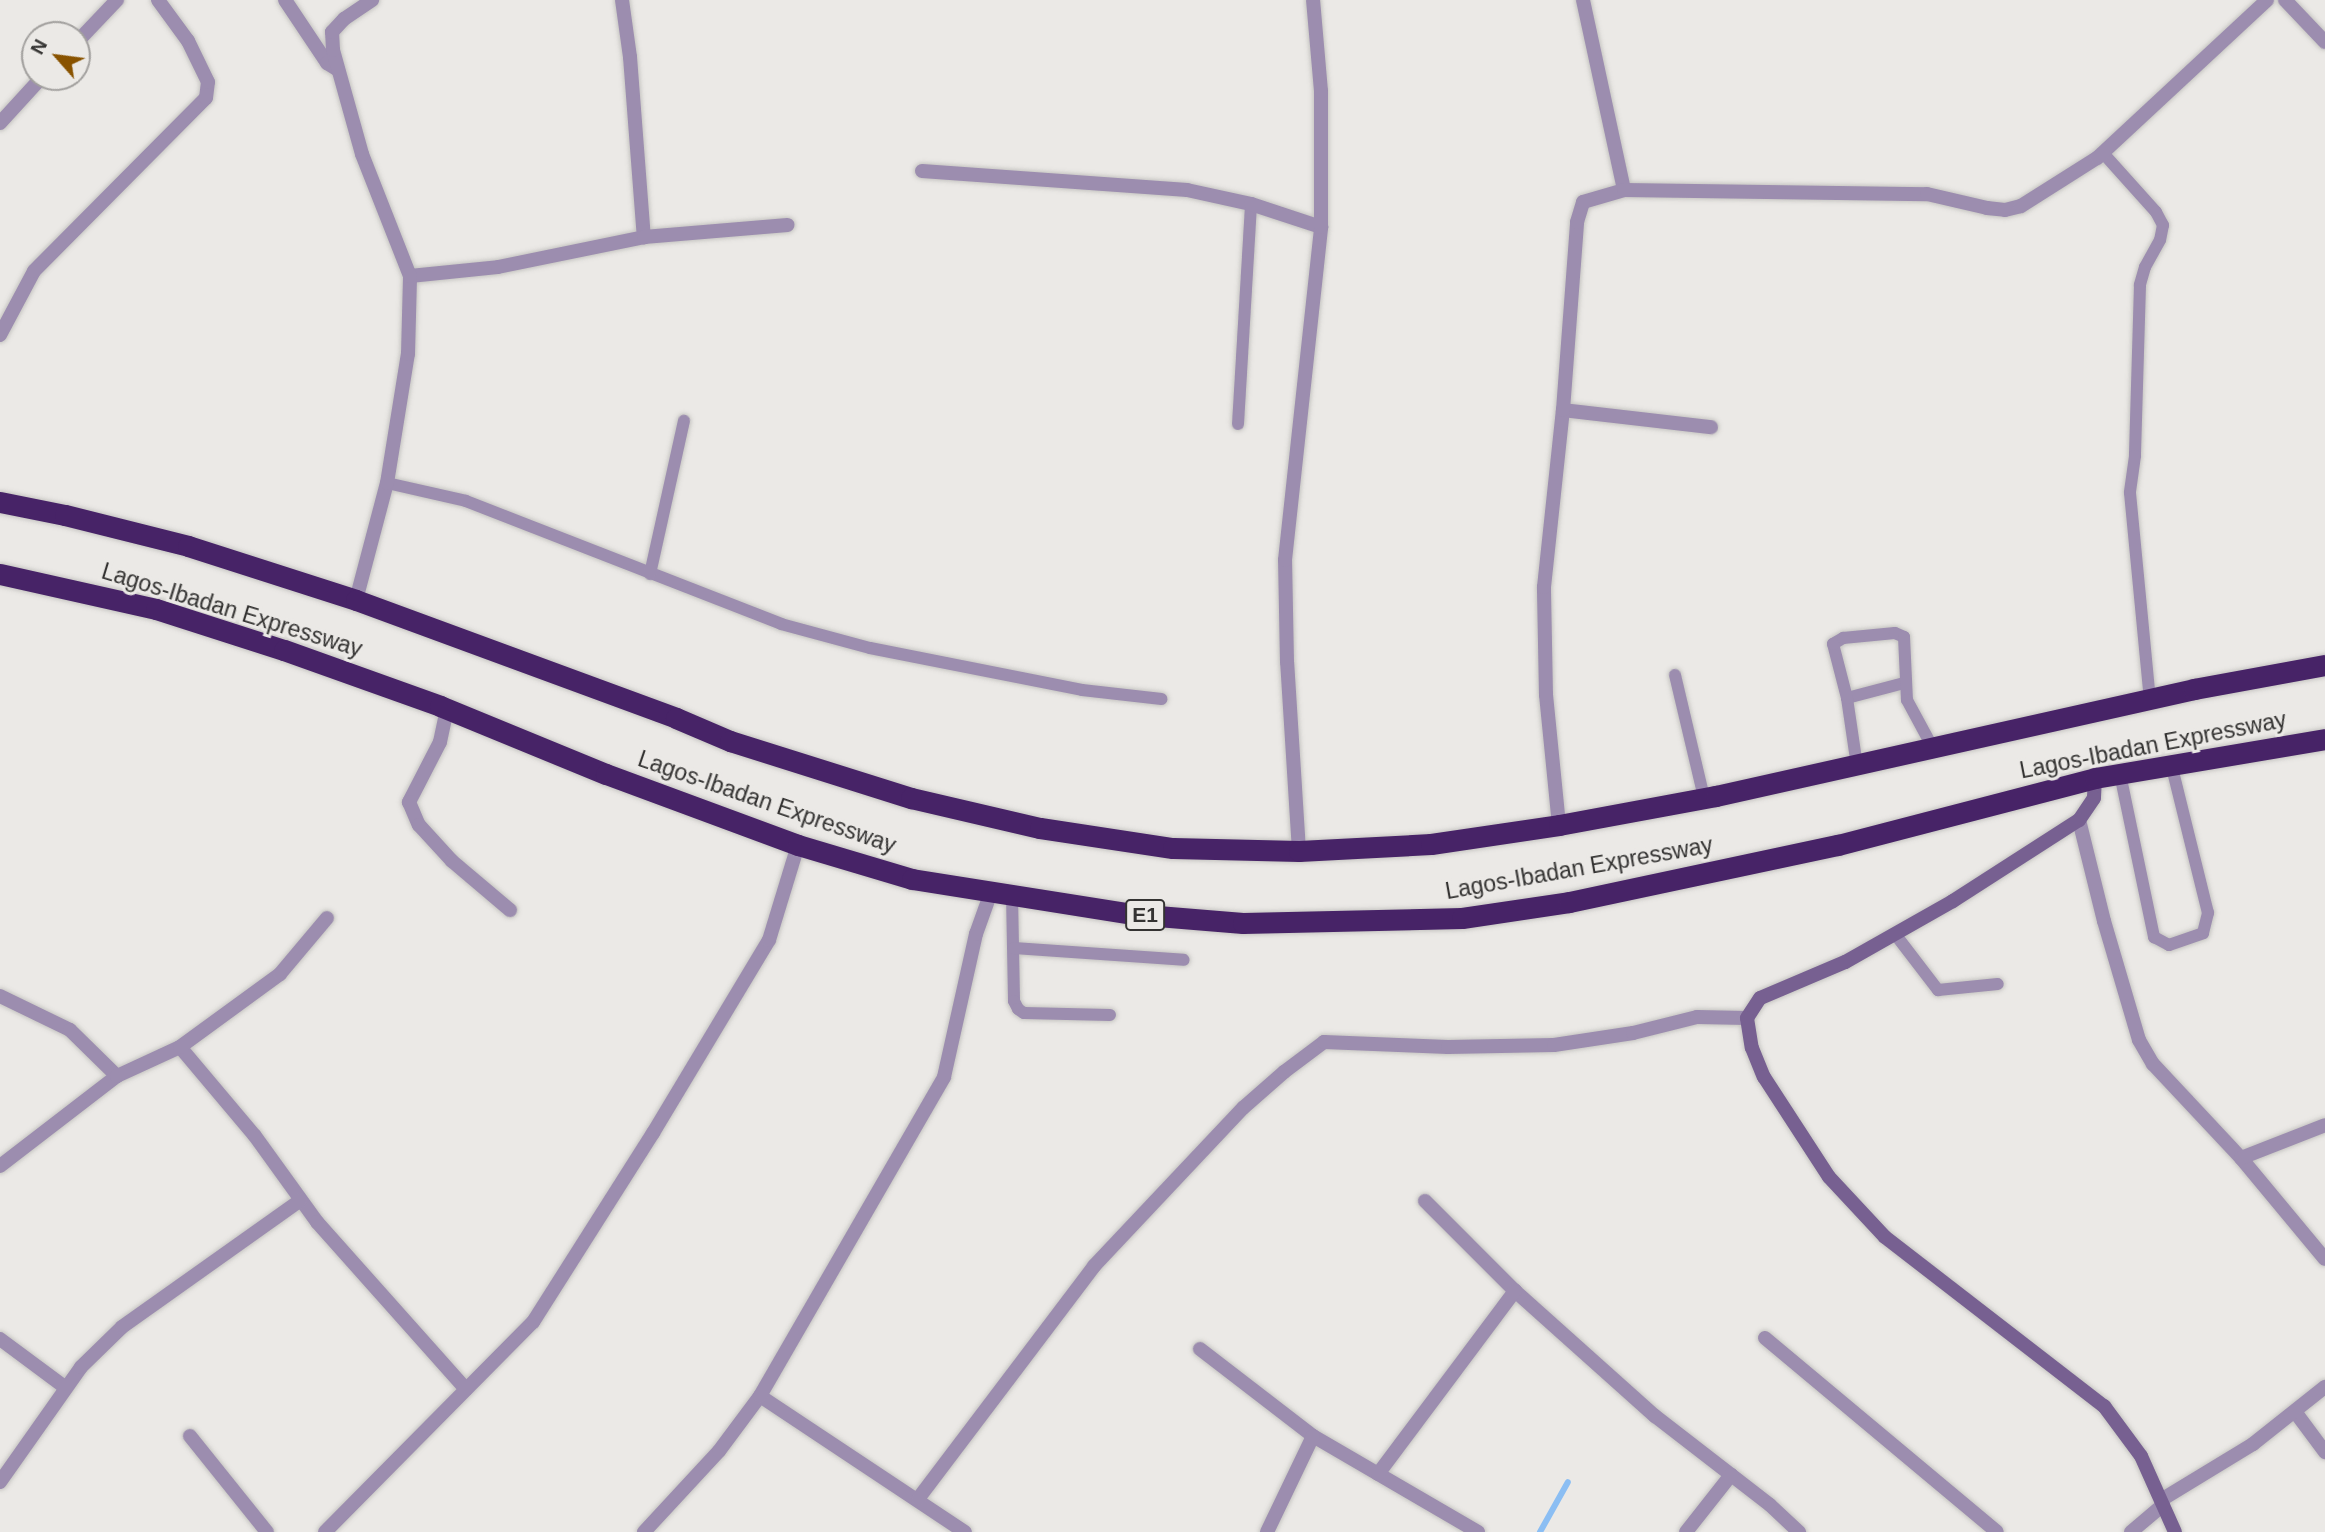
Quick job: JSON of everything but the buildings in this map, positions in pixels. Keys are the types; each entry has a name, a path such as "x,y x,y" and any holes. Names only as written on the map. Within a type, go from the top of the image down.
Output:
{"highway":[{"name":"Lagos-Ibadan Expressway","path":"0,502 65,514 188,546 356,600 676,718 730,741 911,798 1040,828 1173,848 1299,851 1431,844 1559,825 1704,798 2150,699 2325,665"},
{"name":"Lagos-Ibadan Expressway","path":"0,574 156,609 284,650 447,709 606,774 798,845 912,879 1133,914 1243,923 1462,918 1694,877 1838,845 2095,778 2325,738"}],"main road":[{"path":"2095,778 2094,798 2079,820 1954,901 1845,962 1760,999 1747,1018 1752,1048 1764,1077 1829,1177 1885,1237 2104,1406 2141,1456 2175,1532"}],"street":[{"path":"91,27 117,0"},
{"path":"0,335 34,271 206,98 208,82 188,41 158,0"},
{"path":"285,0 327,63 338,70"},
{"path":"356,600 387,483 408,354 410,276 362,153 338,70 332,32 344,19 372,0"},
{"path":"622,0 630,57 643,237"},
{"path":"1299,851 1287,662 1285,560 1321,228 1321,91 1313,0"},
{"path":"1583,0 1624,190"},
{"path":"1559,825 1546,695 1544,587 1563,410 1579,211 1583,202 1624,190 1927,194 2005,210 2021,206 2103,153 2267,0"},
{"path":"2285,0 2325,42"},
{"path":"0,123 29,91"},
{"path":"922,171 1187,190 1251,204 1321,228"},
{"path":"410,276 498,267 643,237 786,225"},
{"path":"1563,410 1711,427"},
{"path":"447,709 440,742 409,802 419,825 452,861 510,910"},
{"path":"2079,820 2104,921 2139,1040 2153,1064 2241,1158 2325,1259"},
{"path":"325,1532 533,1322 653,1133 769,940 798,845"},
{"path":"645,1532 719,1451 760,1396 944,1077 976,934 991,892"},
{"path":"0,1166 117,1076 180,1047 280,974 327,918"},
{"path":"0,996 70,1030 117,1076"},
{"path":"918,1499 1094,1266 1243,1108 1324,1041 1448,1047 1554,1045 1633,1033 1697,1017 1747,1018"},
{"path":"180,1047 255,1136 301,1200 422,1344 466,1389"},
{"path":"2241,1158 2325,1125"},
{"path":"0,1482 81,1367 122,1326 301,1200"},
{"path":"1425,1201 1515,1291 1655,1416 1799,1532"},
{"path":"1378,1474 1515,1291"},
{"path":"1765,1338 1997,1532"},
{"path":"0,1339 66,1388"},
{"path":"1200,1349 1313,1436 1478,1532"},
{"path":"2131,1532 2162,1502 2253,1444 2296,1413 2325,1387"},
{"path":"760,1396 965,1532"},
{"path":"2296,1413 2325,1452"},
{"path":"190,1436 267,1532"},
{"path":"1267,1532 1313,1436"},
{"path":"1686,1532 1731,1475"}],"lane":[{"path":"2103,153 2157,212 2163,225 2160,240 2145,267 2140,285 2136,443 2130,493 2150,699"},
{"path":"1238,424 1251,204"},
{"path":"650,574 684,421"},
{"path":"387,483 466,501 781,624 870,648 1082,690 1161,699"},
{"path":"1857,766 1847,698 1833,644 1843,638 1901,634 1907,643 1905,683 1911,712 1933,748"},
{"path":"1675,675 1704,798"},
{"path":"1847,698 1905,683"},
{"path":"2120,774 2154,937 2169,946 2203,933 2208,913 2171,764"},
{"path":"1012,895 1014,1001 1018,1009 1024,1013 1110,1015"},
{"path":"1895,934 1938,990 1998,984"},
{"path":"1014,948 1184,960"}],"waterway":[{"path":"1540,1532 1568,1482"}]}
